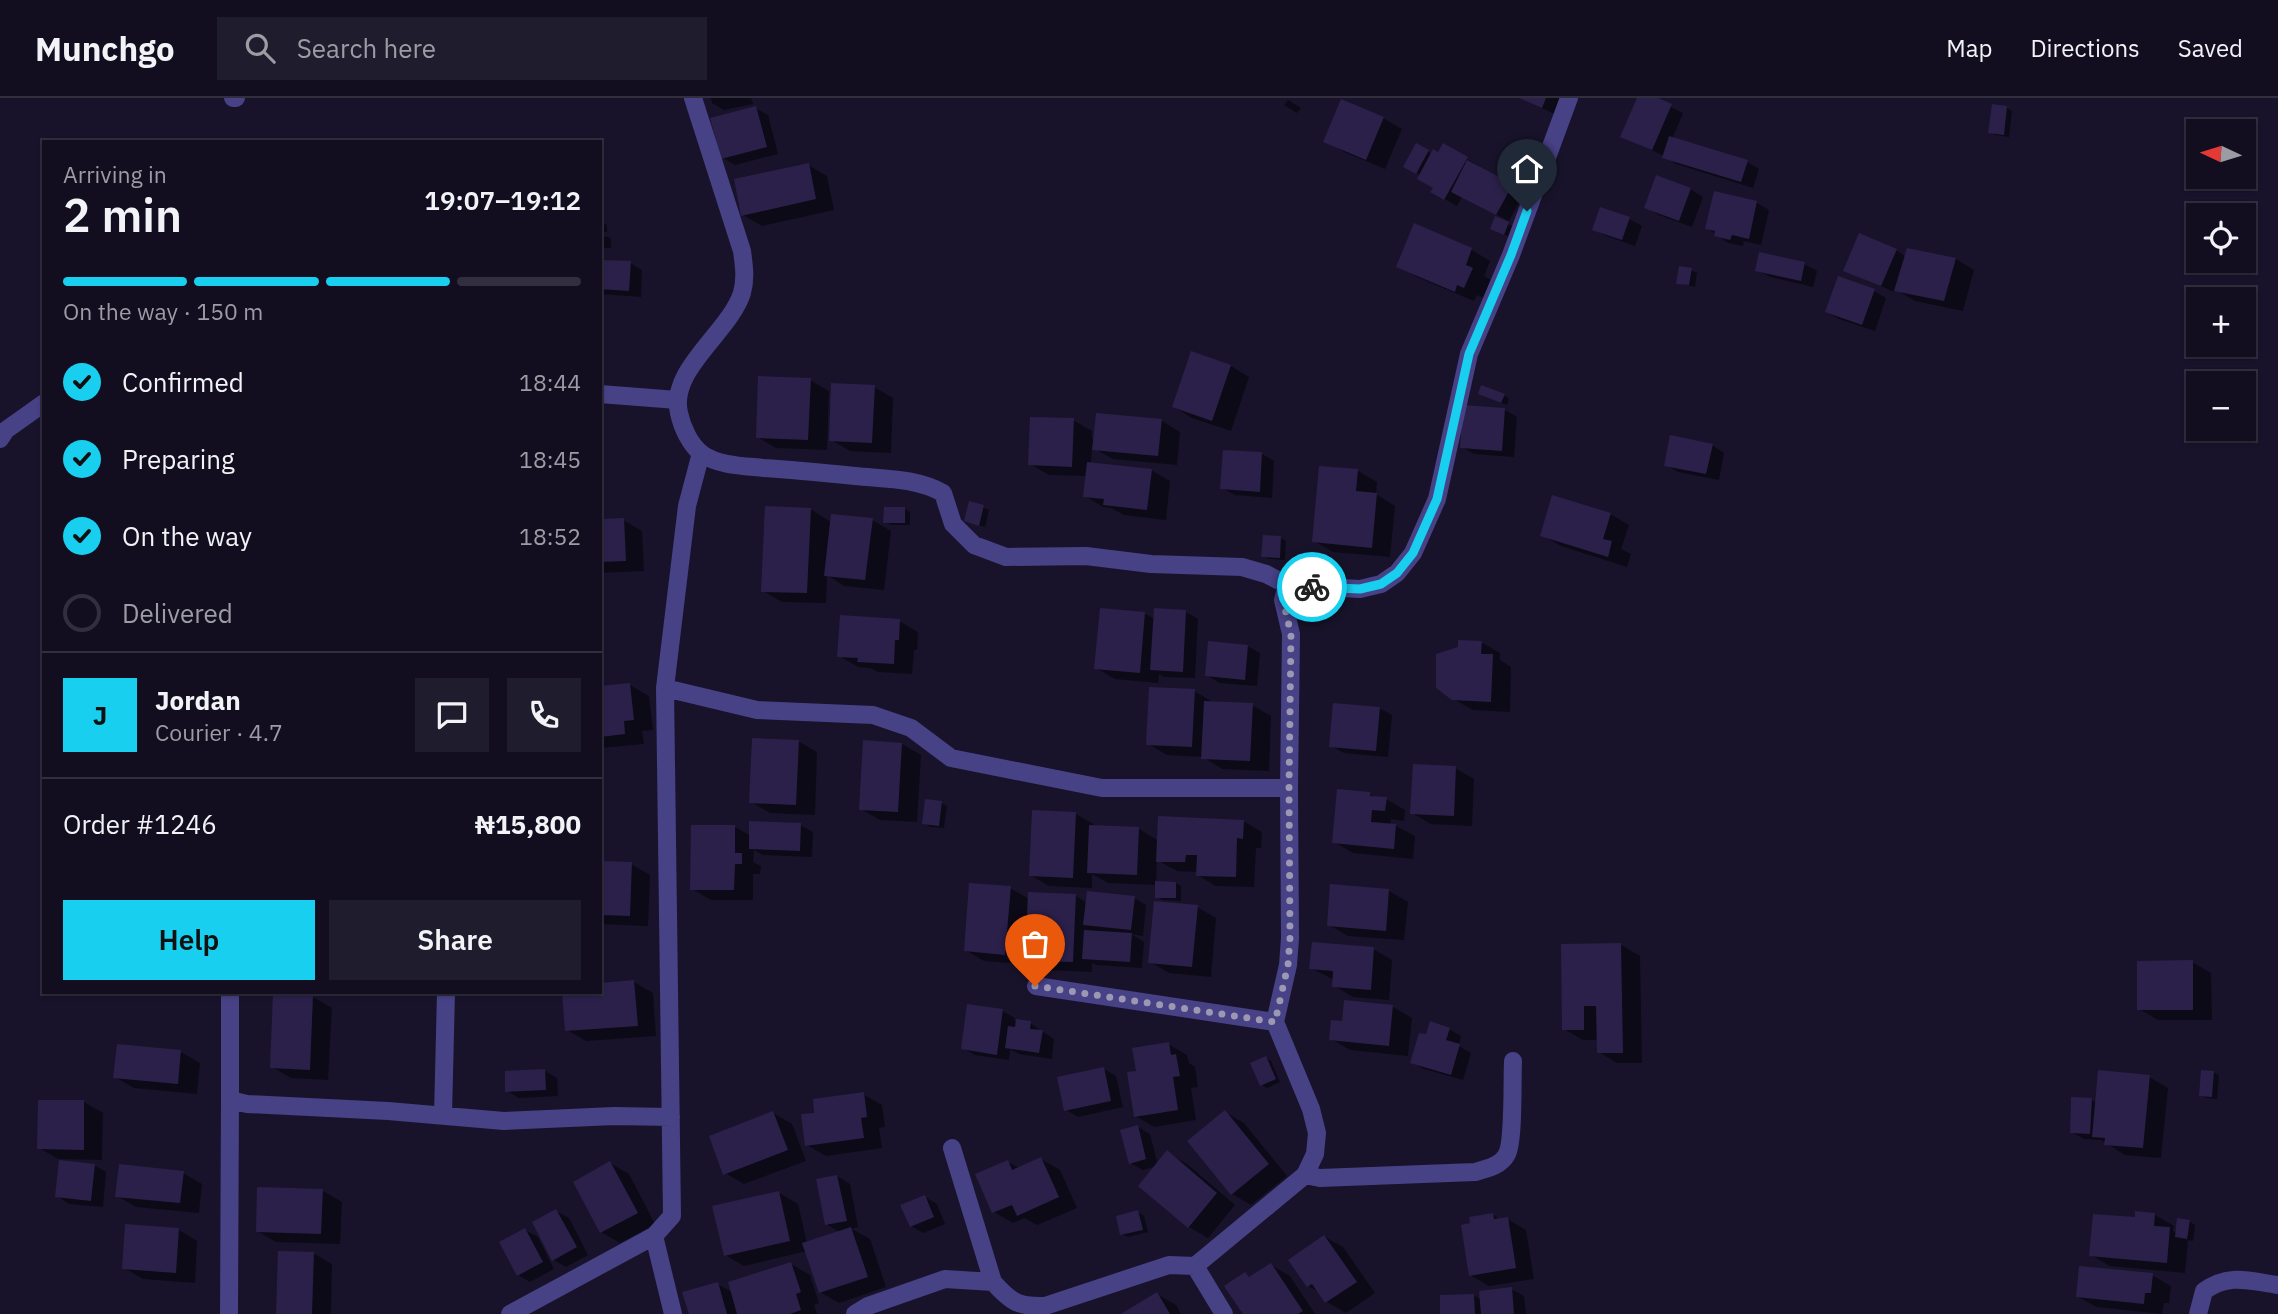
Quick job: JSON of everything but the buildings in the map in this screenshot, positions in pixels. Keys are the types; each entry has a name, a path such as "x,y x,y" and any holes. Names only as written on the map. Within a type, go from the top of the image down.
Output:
{"street":[{"path":"693,98 742,251 746,275 741,295 726,323 689,370 680,387 677,400 679,414 688,437 701,453 716,461 748,466 927,484 943,493 953,524 974,544 1006,557 1086,556 1151,564 1242,567 1266,574 1287,585 1360,589 1381,584 1397,573 1413,553 1437,499 1469,354 1511,255 1569,98"},
{"path":"602,394 677,400"},
{"path":"0,439 6,430 42,404"},
{"path":"510,1314 654,1236 672,1216 665,688 687,506 701,453"},
{"path":"952,1148 993,1282 1009,1299 1025,1307 1046,1310 1169,1265 1195,1266 1305,1175 1315,1154 1317,1133 1311,1109 1275,1022 1288,965 1290,938 1291,634 1283,600 1287,585"},
{"path":"665,688 757,710 873,715 911,728 951,758 1102,788 1289,788"},
{"path":"1035,986 1275,1022"},
{"path":"229,1314 230,994"},
{"path":"443,1116 446,994"},
{"path":"1305,1175 1320,1178 1475,1172 1493,1168 1507,1155 1510,1139 1513,1061"},
{"path":"230,1100 247,1104 504,1121 614,1116 671,1118"},
{"path":"654,1236 673,1314"},
{"path":"1195,1266 1224,1314"},
{"path":"855,1314 869,1306 945,1279 993,1282"},
{"path":"2198,1314 2204,1291 2217,1282 2238,1279 2278,1285"}],"way so far":[{"path":"1035,986 1275,1022 1288,965 1290,938 1291,634 1283,600 1287,585 1312,587"}],"route":[{"path":"1312,587 1360,589 1381,584 1397,573 1413,553 1437,499 1469,354 1527,211"}]}
